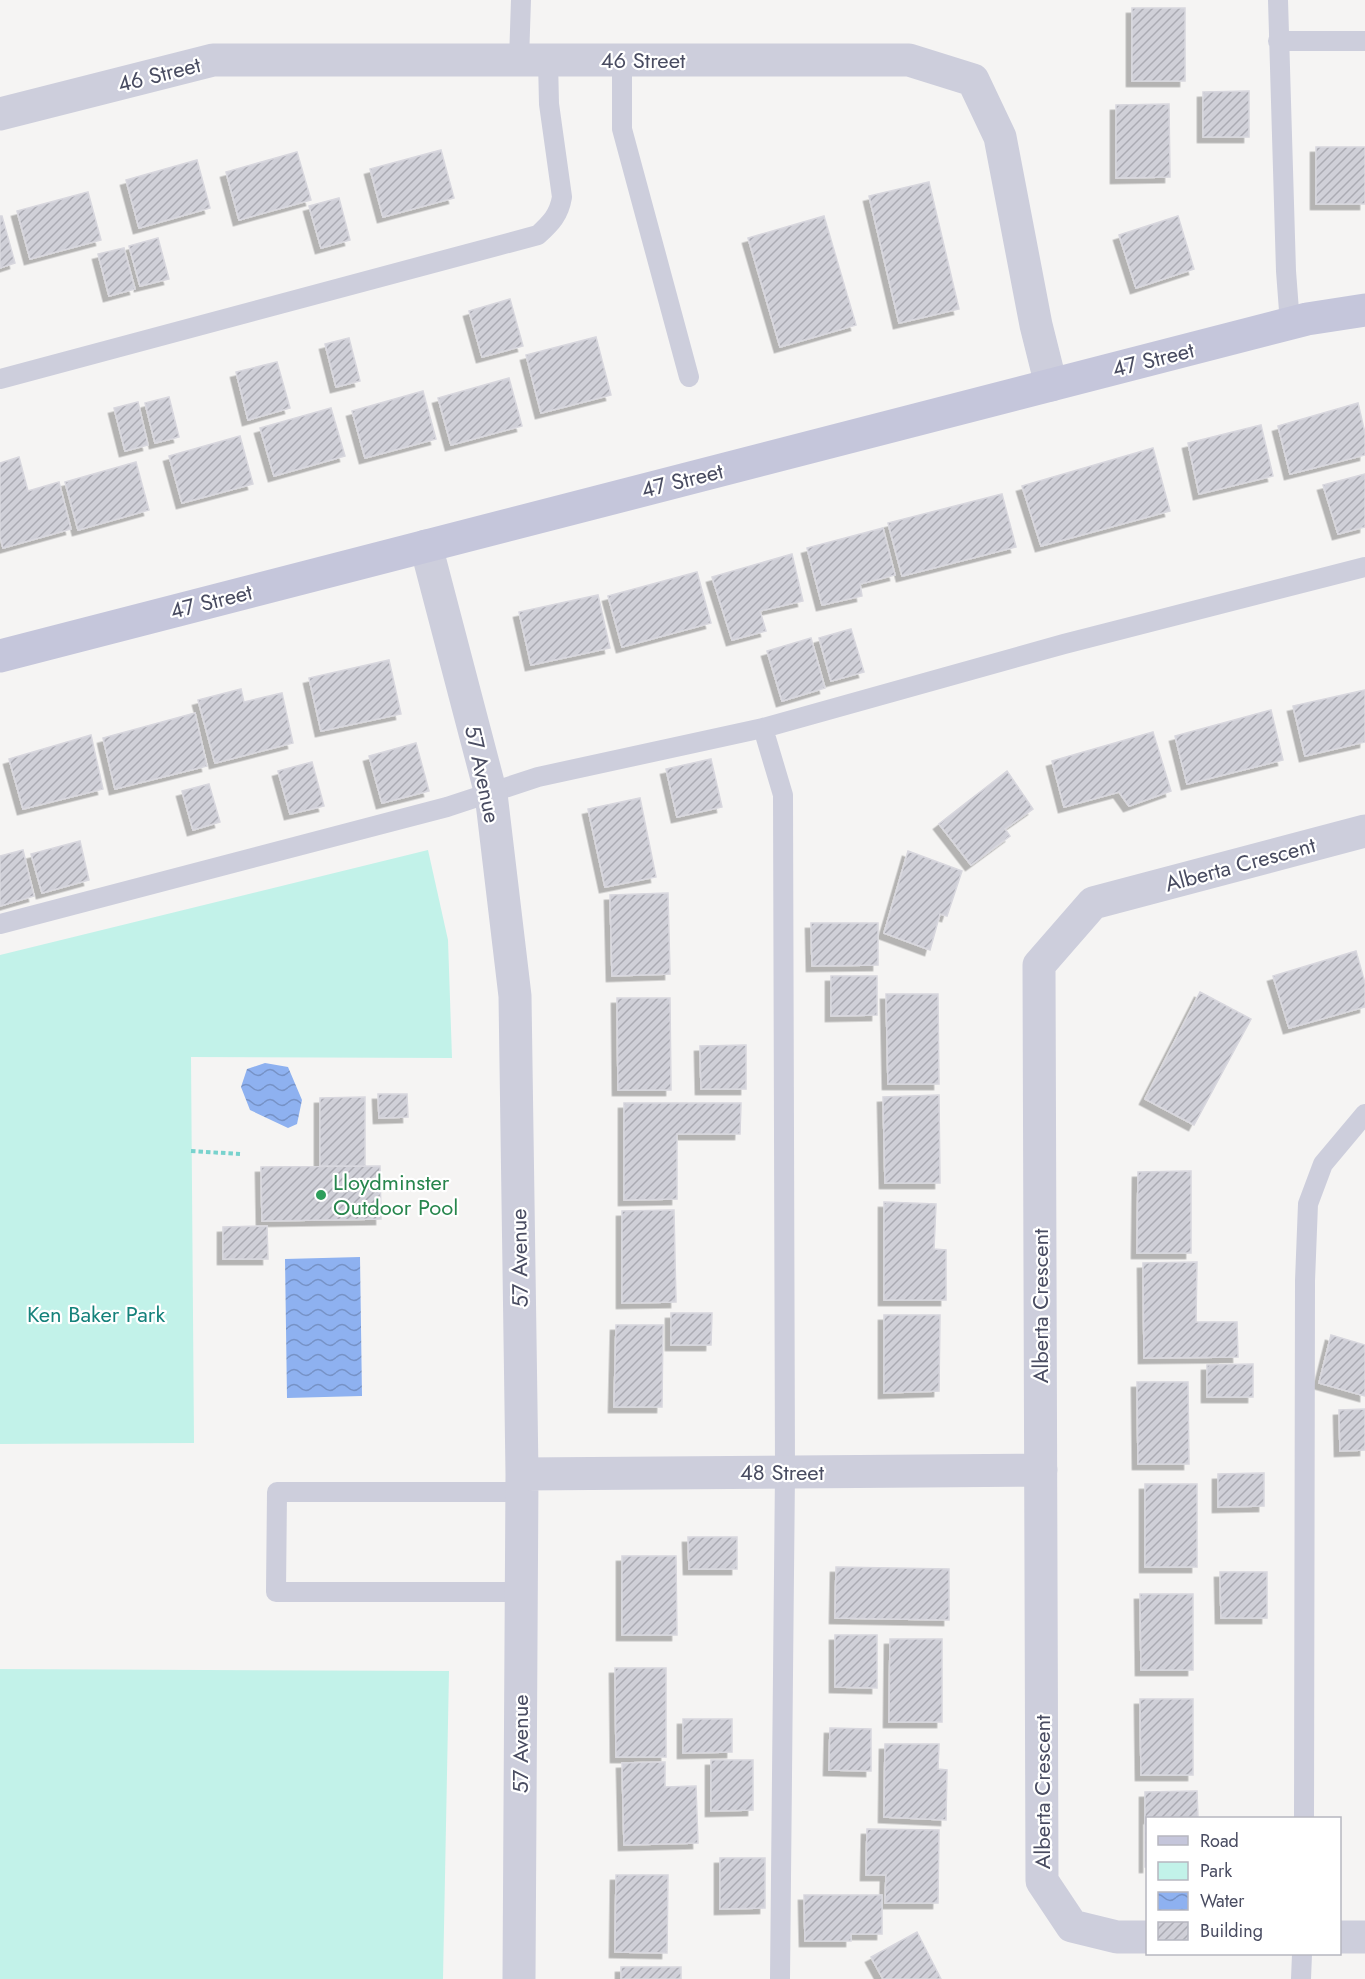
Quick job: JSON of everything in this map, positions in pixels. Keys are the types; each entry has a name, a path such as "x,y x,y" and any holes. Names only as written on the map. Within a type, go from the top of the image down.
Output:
{"street":[{"name":"46 Street","path":"0,114 213,60 909,60 973,80 1000,137 1036,325 1051,385"},
{"name":"47 Street","path":"0,656 1290,324 1365,310"},
{"name":"57 Avenue","path":"426,546 491,794 515,996 522,1483 519,1979"},
{"name":"Alberta Crescent","path":"1146,1937 1117,1937 1072,1926 1042,1881 1039,965 1093,903 1365,831"},
{"name":"48 Street","path":"522,1483 785,1472 1041,1470"},
{"path":"1341,1937 1365,1937"}],"lane":[{"path":"0,379 538,235 555,218 562,197 549,104 534,60 521,0"},
{"path":"1278,0 1286,271 1290,324"},
{"path":"1278,41 1365,41"},
{"path":"622,60 622,129 689,377"},
{"path":"0,924 447,807 538,777 763,728 1064,644 1365,567"},
{"path":"763,728 783,795 785,1472 780,1979"},
{"path":"1304,1817 1305,1281 1308,1204 1323,1164 1365,1114"},
{"path":"521,1592 276,1592 276,1581 277,1492 522,1483"},
{"path":"1302,1955 1302,1979"}],"path":[{"path":"191,1151 240,1154"}],"green space":[{"name":"Ken Baker Park","path":"428,850 448,940 452,1058 191,1057 194,1443 0,1444 0,955"},
{"path":"0,1669 449,1671 443,1979 0,1979"}],"water":[{"path":"265,1063 288,1067 302,1100 297,1124 288,1128 250,1110 241,1087 247,1069"},
{"path":"360,1257 362,1396 287,1398 285,1259"}],"building":[{"path":"1132,8 1185,8 1185,81 1132,81"},
{"path":"1249,91 1249,137 1203,137 1203,92"},
{"path":"1169,104 1170,177 1116,178 1116,105"},
{"path":"1316,147 1365,147 1365,204 1316,204"},
{"path":"441,150 454,198 383,217 370,169"},
{"path":"297,152 311,200 239,220 226,172"},
{"path":"197,160 210,208 139,228 126,180"},
{"path":"929,182 959,309 899,323 869,196"},
{"path":"88,192 101,240 30,259 17,211"},
{"path":"339,198 350,240 321,248 309,206"},
{"path":"0,216 2,216 15,263 0,268"},
{"path":"824,216 856,325 780,347 748,238"},
{"path":"1178,216 1194,269 1136,288 1119,235"},
{"path":"158,238 169,279 140,286 129,246"},
{"path":"124,248 135,289 109,296 98,254"},
{"path":"510,299 523,346 482,357 469,311"},
{"path":"596,337 611,395 541,413 526,355"},
{"path":"349,338 360,381 336,387 325,344"},
{"path":"277,362 290,408 248,420 236,372"},
{"path":"509,378 522,426 451,445 438,398"},
{"path":"423,391 436,439 365,458 352,411"},
{"path":"169,397 179,437 155,443 145,403"},
{"path":"138,402 148,445 125,451 114,408"},
{"path":"1358,403 1365,433 1365,455 1290,474 1278,426"},
{"path":"331,408 345,456 274,476 260,428"},
{"path":"1261,425 1273,476 1199,494 1188,443"},
{"path":"240,436 253,484 182,503 169,456"},
{"path":"1153,448 1170,511 1041,546 1022,486"},
{"path":"19,457 28,491 59,482 71,529 3,548 0,537 0,463"},
{"path":"136,462 149,510 78,530 65,482"},
{"path":"1365,474 1365,527 1338,534 1323,485"},
{"path":"1002,494 1016,547 902,576 888,523"},
{"path":"883,528 895,575 860,584 862,596 822,605 807,548"},
{"path":"792,554 803,601 760,611 766,631 732,640 712,577"},
{"path":"697,572 711,623 622,647 608,596"},
{"path":"598,595 610,648 531,665 519,612"},
{"path":"851,629 864,672 831,681 819,638"},
{"path":"811,638 825,688 782,701 767,651"},
{"path":"389,660 401,714 321,731 309,678"},
{"path":"241,689 244,702 282,693 293,743 215,763 198,700"},
{"path":"1365,690 1365,742 1305,756 1293,706"},
{"path":"1271,710 1283,760 1187,784 1175,736"},
{"path":"195,713 207,766 115,789 103,738"},
{"path":"1153,732 1171,791 1129,806 1119,792 1064,807 1052,761"},
{"path":"91,735 103,789 23,809 9,759"},
{"path":"416,743 429,791 382,803 369,756"},
{"path":"711,759 722,807 677,817 666,769"},
{"path":"312,762 324,806 290,814 278,771"},
{"path":"1007,771 1033,809 1005,829 1010,836 971,865 939,824"},
{"path":"209,784 220,822 193,830 182,791"},
{"path":"640,798 656,877 605,887 588,809"},
{"path":"80,841 89,880 42,893 31,854"},
{"path":"23,850 34,896 0,906 0,856"},
{"path":"908,851 962,871 947,916 940,914 930,950 884,933"},
{"path":"668,893 670,974 612,976 610,895"},
{"path":"811,923 878,923 878,965 812,966"},
{"path":"1356,951 1365,983 1365,1007 1289,1028 1273,976"},
{"path":"831,976 877,976 877,1015 831,1016"},
{"path":"1200,992 1251,1019 1194,1125 1145,1099"},
{"path":"886,994 938,994 939,1084 888,1084"},
{"path":"617,998 670,998 671,1090 618,1090"},
{"path":"746,1045 746,1089 701,1089 700,1046"},
{"path":"378,1094 407,1094 408,1117 379,1118"},
{"path":"939,1095 940,1183 885,1183 883,1097"},
{"path":"365,1097 365,1166 320,1166 320,1098"},
{"path":"624,1103 741,1103 740,1134 677,1134 677,1199 624,1200"},
{"name":"Lloydminster Outdoor Pool","path":"380,1166 381,1219 262,1221 261,1167"},
{"path":"1191,1171 1191,1253 1137,1253 1138,1172"},
{"path":"884,1202 936,1204 934,1249 946,1250 946,1300 884,1300"},
{"path":"674,1210 676,1302 622,1303 622,1211"},
{"path":"267,1226 268,1259 223,1259 223,1227"},
{"path":"1197,1262 1196,1322 1237,1322 1238,1357 1144,1358 1143,1263"},
{"path":"671,1313 712,1313 711,1345 671,1345"},
{"path":"884,1315 940,1315 939,1391 884,1393"},
{"path":"616,1325 663,1325 662,1407 614,1407"},
{"path":"1331,1335 1365,1345 1365,1396 1319,1383"},
{"path":"1253,1364 1253,1397 1207,1397 1207,1365"},
{"path":"1137,1382 1188,1382 1189,1464 1138,1464"},
{"path":"1365,1409 1365,1450 1340,1451 1339,1410"},
{"path":"1264,1473 1264,1506 1218,1507 1218,1474"},
{"path":"1145,1484 1197,1484 1197,1567 1145,1567"},
{"path":"688,1537 737,1537 737,1569 689,1569"},
{"path":"622,1556 676,1556 677,1635 622,1635"},
{"path":"836,1567 949,1569 949,1620 835,1618"},
{"path":"1220,1572 1267,1572 1267,1618 1221,1618"},
{"path":"1140,1594 1193,1594 1193,1670 1141,1670"},
{"path":"835,1635 877,1635 877,1688 835,1687"},
{"path":"890,1639 942,1639 942,1722 889,1722"},
{"path":"615,1668 666,1668 666,1757 616,1757"},
{"path":"1140,1699 1193,1699 1193,1775 1141,1775"},
{"path":"683,1719 732,1719 732,1752 683,1753"},
{"path":"830,1728 871,1729 871,1771 829,1770"},
{"path":"885,1744 939,1744 938,1769 947,1770 946,1820 884,1817"},
{"path":"711,1760 753,1760 753,1810 711,1811"},
{"path":"665,1762 665,1787 696,1786 698,1843 624,1845 622,1763"},
{"path":"1197,1791 1198,1817 1146,1817 1146,1867 1145,1867 1145,1792"},
{"path":"867,1829 939,1830 938,1903 885,1903 886,1875 866,1875"},
{"path":"720,1858 765,1858 765,1908 720,1909"},
{"path":"616,1875 668,1875 667,1953 615,1952"},
{"path":"804,1895 882,1895 882,1934 851,1934 851,1941 805,1941"},
{"path":"917,1932 941,1979 883,1979 871,1957"},
{"path":"621,1967 681,1967 681,1979 621,1979"}],"place":[{"name":"Lloydminster Outdoor Pool","path":"321,1195"}]}
